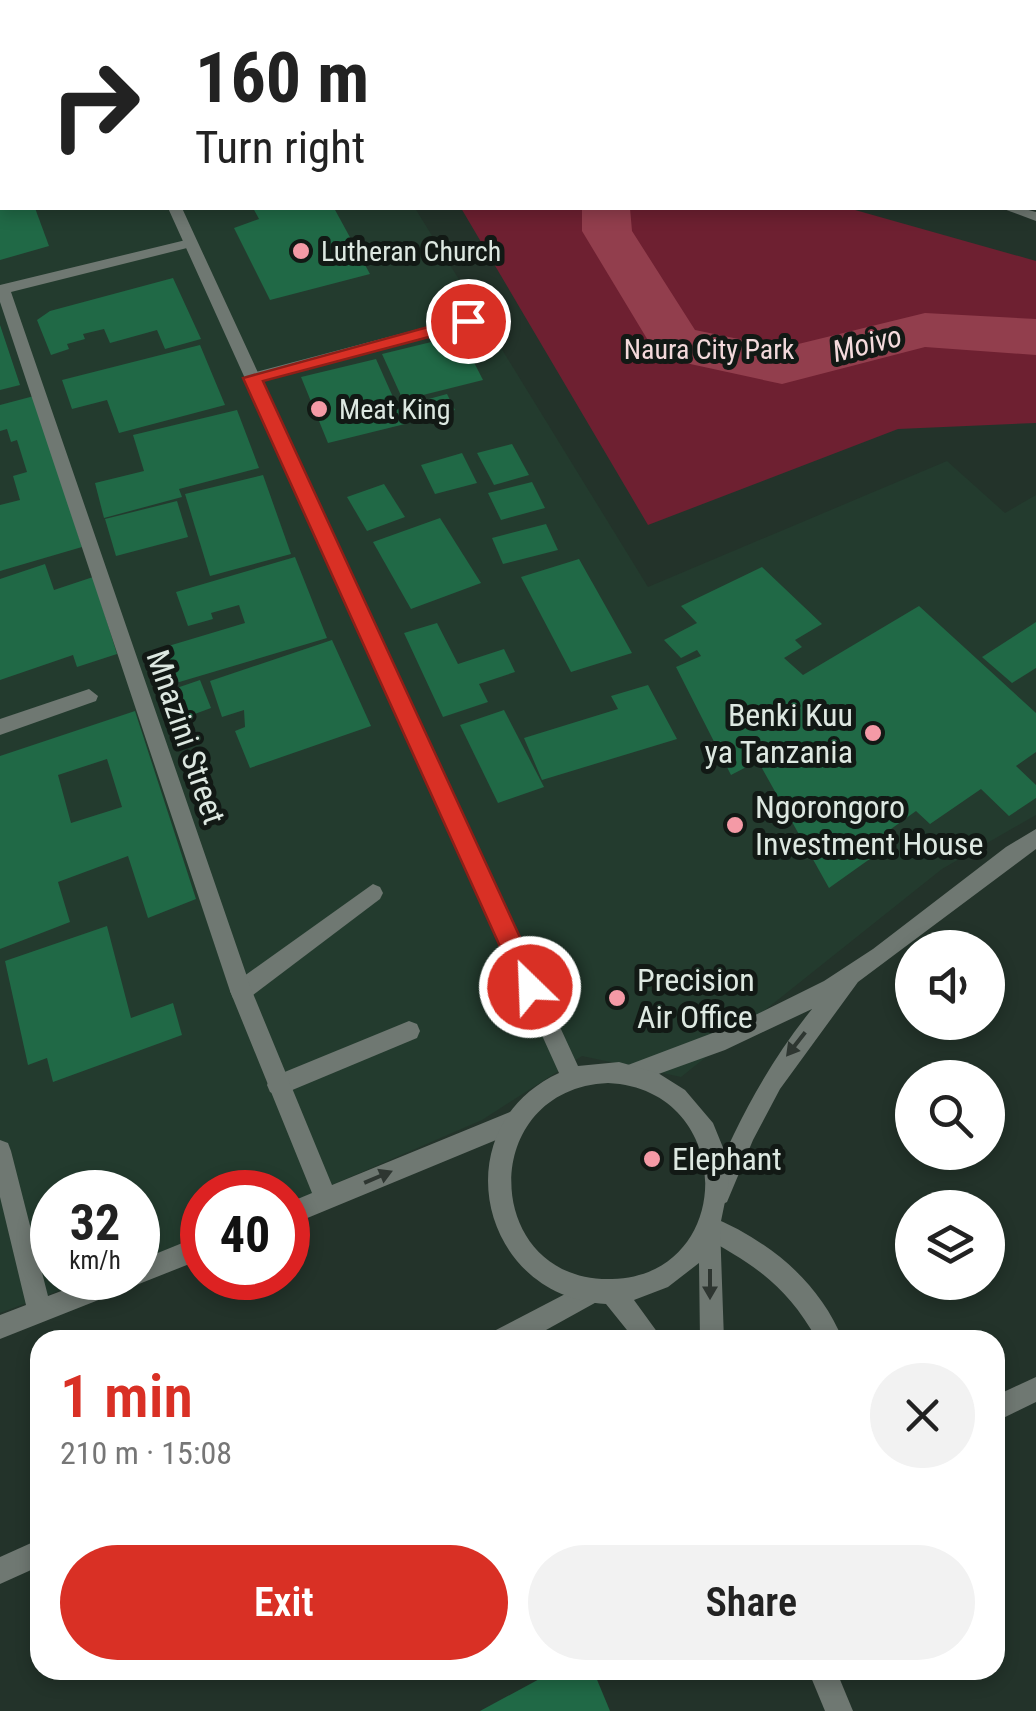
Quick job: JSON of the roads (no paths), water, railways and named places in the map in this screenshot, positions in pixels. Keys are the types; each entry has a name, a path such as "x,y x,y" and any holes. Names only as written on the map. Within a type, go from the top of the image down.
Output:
{"street":[{"path":"176,210 572,1077"},
{"path":"2,289 190,242"},
{"name":"Mnazini Street","path":"2,289 240,990 326,1199"},
{"path":"252,378 468,321"},
{"path":"0,728 89,696"},
{"path":"712,1330 710,1228 718,1197 746,1124 791,1048 860,970 990,866 1036,838"},
{"path":"240,990 373,893"},
{"path":"628,1074 708,1050 860,970"},
{"path":"278,1086 408,1031"},
{"path":"642,1330 603,1292 558,1279 528,1256 507,1224 498,1188 500,1153 515,1121 550,1086 600,1072 628,1074 658,1086 685,1106 705,1132 716,1163 718,1197"},
{"path":"310,1205 515,1121"},
{"path":"0,1151 40,1311"},
{"path":"524,1330 603,1292 643,1288 672,1275 694,1254 710,1228"},
{"path":"710,1228 786,1271 805,1292 826,1330"},
{"path":"0,1327 68,1300"},
{"path":"1005,1404 1036,1389"},
{"path":"0,1571 30,1557"},
{"path":"826,1680 839,1711"}],"waterway":[{"name":"Moivo","path":"606,210 607,231 677,344 782,366 925,330 1036,337"}],"place":[{"name":"Lutheran Church","path":"301,251"},
{"name":"Meat King","path":"319,409"},
{"name":"Benki Kuu ya Tanzania","path":"873,733"},
{"name":"Ngorongoro Investment House","path":"735,825"},
{"name":"Precision Air Office","path":"617,998"},
{"name":"Elephant","path":"652,1159"}],"park label":[{"name":"Naura City Park","path":"709,349"}]}
